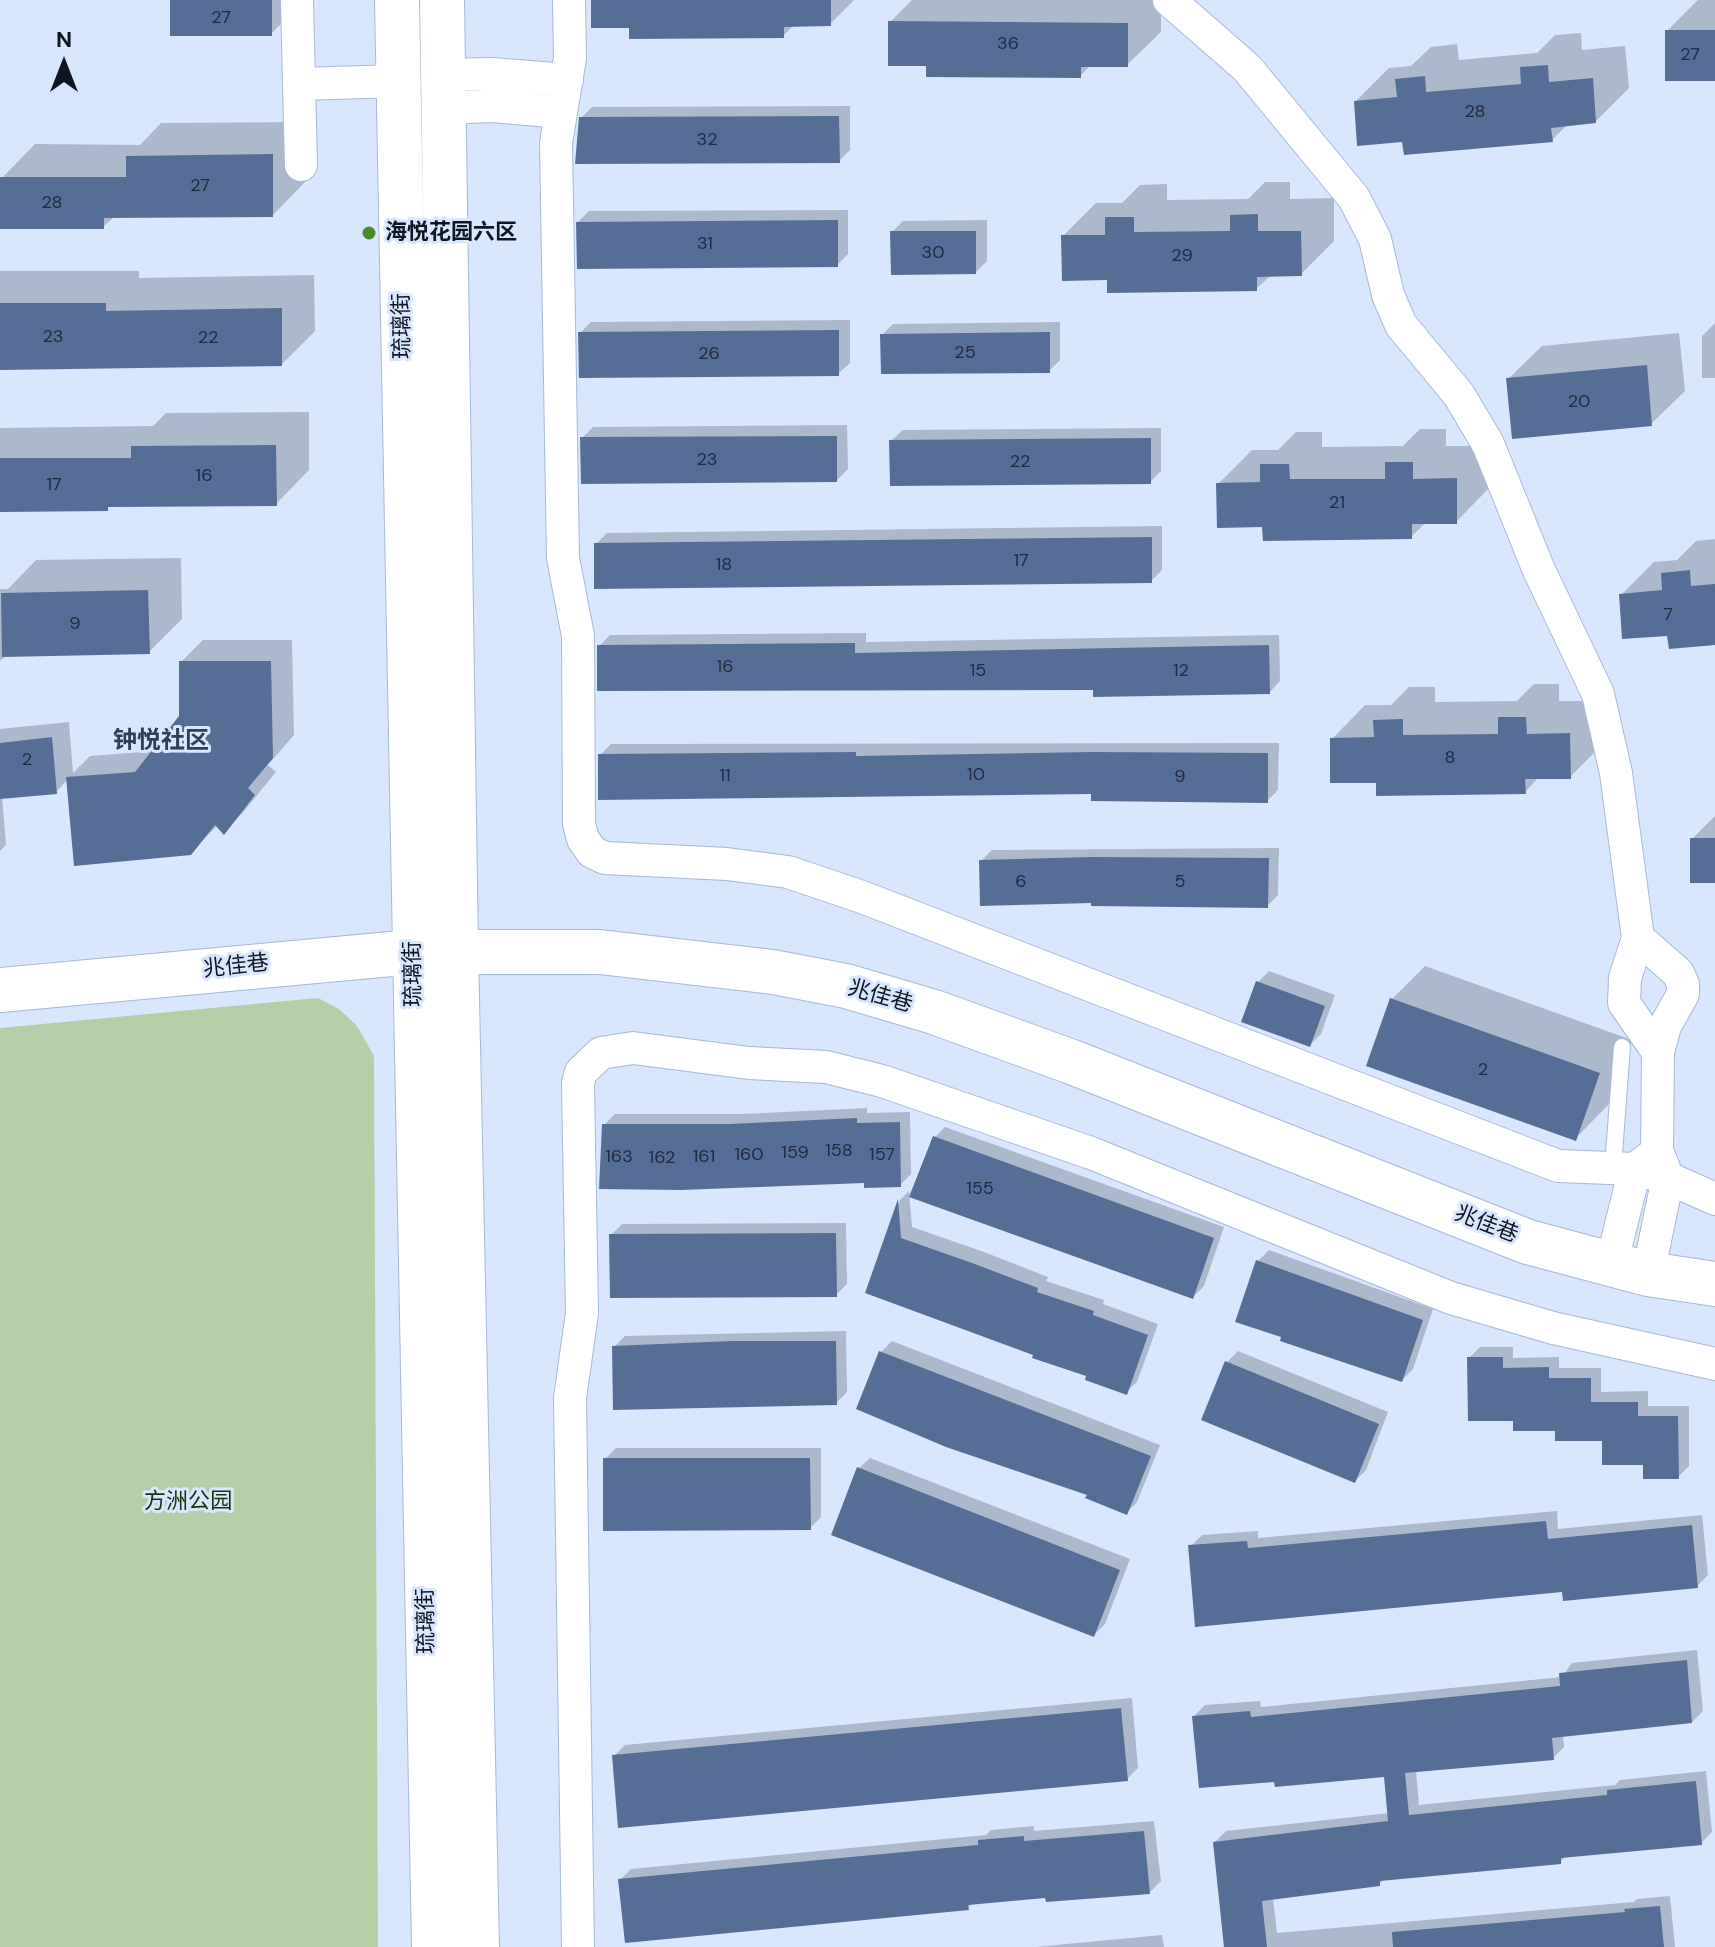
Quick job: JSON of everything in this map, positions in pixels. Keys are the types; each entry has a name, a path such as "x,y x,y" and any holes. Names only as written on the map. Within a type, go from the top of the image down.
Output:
{"main road":[{"name":"琉璃街","path":"397,0 434,1947"},
{"name":"琉璃街","path":"442,0 456,951 477,1947"},
{"name":"兆佳巷","path":"0,990 413,952 614,953 773,972 846,986 934,1012 1072,1062 1499,1231 1629,1270 1715,1284"}],"street":[{"path":"297,0 301,165"},
{"path":"569,0 564,96 556,143 563,558 578,636 579,824 583,839 592,852 605,858 727,864 788,872 876,902 1558,1166 1643,1166 1715,1199"},
{"path":"1169,0 1247,68 1354,198 1375,239 1388,295 1401,325 1459,395 1488,444 1538,568 1598,694 1616,773 1638,938 1625,978 1624,1003 1658,1052"},
{"path":"300,94 399,91"},
{"path":"443,91 492,106 564,96"},
{"path":"1629,1270 1658,1052 1665,1026 1683,994 1678,973 1638,938"},
{"path":"578,1947 570,1398 582,1313 578,1083 581,1072 601,1053 633,1048 749,1063 826,1067 882,1081 1091,1153 1451,1298 1553,1328 1715,1364"}],"lane":[{"path":"1622,1047 1643,1166"}],"green space":[{"name":"方洲公园","path":"318,998 339,1009 357,1026 374,1056 378,1947 0,1947 0,1028"}],"building":[{"path":"170,0 272,0 272,36 170,36"},
{"path":"591,0 831,0 831,26 784,27 784,38 629,39 629,28 591,28"},
{"path":"888,21 1128,23 1128,67 1081,67 1081,78 926,77 926,66 888,66"},
{"path":"1665,30 1715,30 1715,81 1665,81"},
{"path":"1548,65 1549,82 1593,78 1596,123 1551,128 1553,142 1404,155 1402,142 1357,146 1354,101 1397,97 1395,79 1425,76 1426,92 1521,84 1520,67"},
{"path":"839,116 840,163 575,164 579,117"},
{"path":"273,154 273,217 104,218 104,229 0,229 0,177 126,177 126,156"},
{"path":"1258,214 1258,231 1301,231 1302,276 1257,277 1257,291 1107,293 1107,280 1062,281 1061,235 1105,235 1105,217 1134,217 1134,232 1230,231 1230,215"},
{"path":"838,220 838,267 577,269 576,222"},
{"path":"890,231 976,231 976,274 891,275"},
{"path":"0,303 106,303 106,311 282,308 282,366 0,370"},
{"path":"839,330 839,376 579,378 578,332"},
{"path":"1050,332 1050,373 881,374 880,334"},
{"path":"1647,365 1652,426 1512,439 1506,378"},
{"path":"837,436 837,482 581,484 580,437"},
{"path":"1151,438 1151,484 890,486 889,440"},
{"path":"276,445 277,506 108,507 108,511 0,512 0,458 131,458 131,446"},
{"path":"1385,462 1413,462 1413,479 1457,478 1457,524 1412,524 1412,539 1263,541 1262,527 1217,528 1216,483 1260,482 1260,464 1289,464 1290,479 1385,479"},
{"path":"1152,537 1152,583 594,589 594,543"},
{"path":"1690,570 1691,586 1715,584 1715,645 1669,649 1667,636 1622,639 1619,594 1662,590 1661,573"},
{"path":"148,590 150,654 2,657 1,593"},
{"path":"855,643 855,653 1269,645 1270,694 1093,697 1093,690 597,691 597,645"},
{"path":"179,661 271,661 273,758 248,788 255,795 224,835 215,825 191,855 74,866 66,777 135,772 179,716"},
{"path":"1498,717 1526,717 1527,734 1570,733 1571,779 1525,779 1526,794 1376,796 1376,783 1330,783 1330,738 1374,737 1373,720 1403,719 1403,735 1498,734"},
{"path":"52,737 57,794 0,799 0,743"},
{"path":"856,752 856,756 1268,753 1268,803 1091,801 1091,794 598,800 598,754"},
{"path":"1690,838 1715,838 1715,883 1690,883"},
{"path":"1269,858 1268,908 1091,906 1091,903 980,906 979,860"},
{"path":"1256,981 1325,1006 1310,1047 1241,1022"},
{"path":"1390,998 1600,1073 1576,1141 1366,1066"},
{"path":"857,1118 857,1123 900,1122 901,1187 864,1188 864,1183 681,1190 599,1189 602,1124 730,1124"},
{"path":"933,1136 1214,1238 1193,1299 909,1197"},
{"path":"898,1199 901,1238 1038,1288 1037,1292 1094,1311 1093,1315 1148,1335 1127,1395 1085,1380 1086,1376 1032,1358 1033,1355 865,1293"},
{"path":"836,1233 837,1297 610,1298 609,1234"},
{"path":"1256,1260 1423,1320 1402,1382 1280,1341 1281,1337 1235,1322"},
{"path":"836,1341 837,1405 613,1410 612,1346"},
{"path":"879,1351 1151,1456 1127,1515 1085,1498 1087,1495 946,1447 856,1409"},
{"path":"1467,1357 1503,1357 1503,1368 1549,1367 1549,1378 1591,1378 1591,1402 1638,1402 1638,1416 1678,1416 1679,1479 1643,1479 1643,1465 1602,1465 1602,1441 1555,1441 1555,1431 1513,1431 1513,1421 1468,1421"},
{"path":"1225,1361 1379,1424 1355,1483 1201,1420"},
{"path":"603,1458 810,1458 811,1530 603,1531"},
{"path":"857,1467 1120,1570 1094,1637 831,1535"},
{"path":"1546,1521 1548,1539 1692,1525 1698,1588 1563,1601 1562,1592 1195,1627 1188,1545 1247,1541 1248,1548"},
{"path":"1687,1660 1692,1723 1552,1738 1554,1760 1405,1773 1409,1815 1607,1795 1607,1790 1696,1781 1702,1845 1561,1858 1561,1864 1380,1881 1380,1886 1262,1901 1267,1947 1224,1947 1213,1842 1388,1821 1384,1777 1275,1787 1274,1782 1199,1788 1192,1716 1250,1711 1251,1717 1560,1686 1559,1673"},
{"path":"1121,1708 1128,1781 618,1828 612,1755"},
{"path":"1144,1831 1150,1894 968,1905 969,1910 625,1943 618,1879 978,1845 978,1840 1024,1836 1024,1841"},
{"path":"1660,1906 1664,1947 1393,1947 1392,1932 1625,1912 1624,1909"}],"place":[{"name":"海悦花园六区","path":"369,233"}],"district":[{"name":"钟悦社区","path":"161,742"}]}
